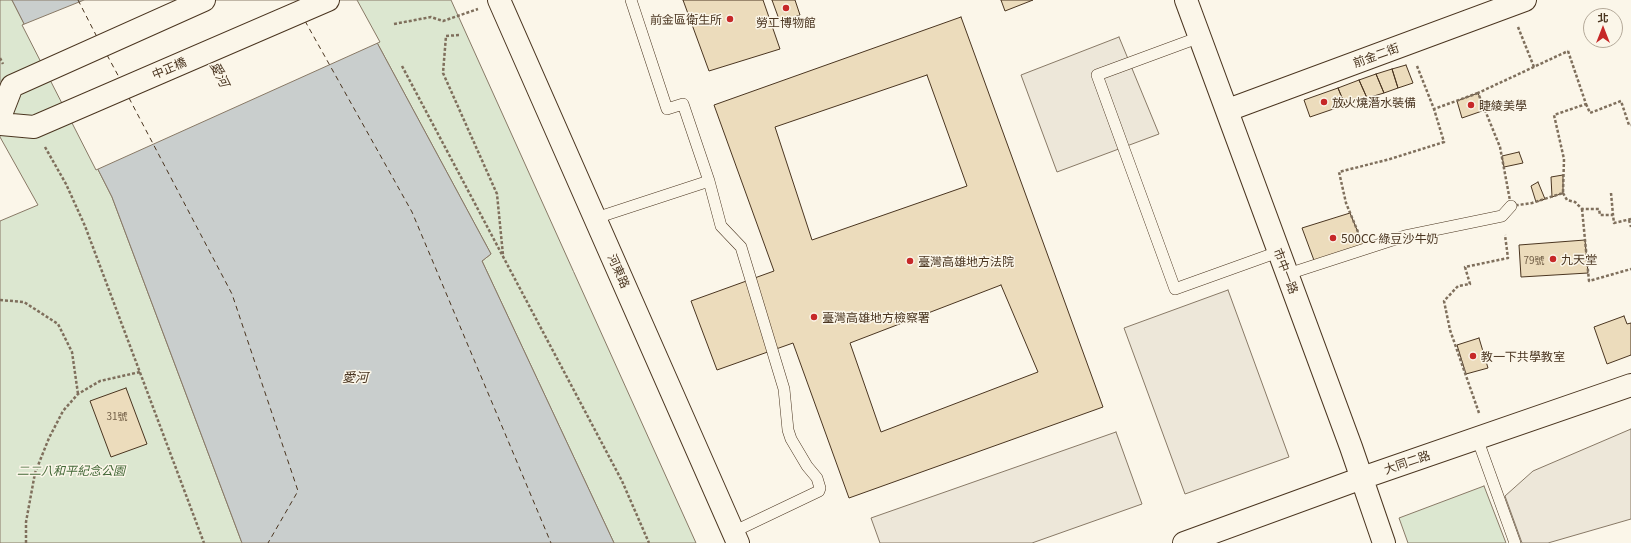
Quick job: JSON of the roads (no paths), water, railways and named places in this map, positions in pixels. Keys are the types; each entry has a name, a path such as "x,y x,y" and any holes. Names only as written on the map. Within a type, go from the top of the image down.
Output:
{"street":[{"path":"0,117 12,86 204,0"},
{"name":"中正橋","path":"0,124 34,127 328,0"},
{"name":"河東路","path":"500,0 736,538"},
{"name":"市中一路","path":"1186,0 1228,110 1278,252 1288,274 1384,543"},
{"name":"前金二街","path":"1228,110 1517,3"},
{"name":"大同二路","path":"1184,543 1362,478 1631,385"}],"lane":[{"path":"630,0 667,109 683,104 709,181 721,226 735,240 744,255 784,389 788,430 791,440 807,466 818,478 820,485 819,491 736,538"},
{"path":"1200,37 1097,75 1176,289 1278,252"},
{"path":"596,218 709,181"},
{"path":"1288,274 1405,236 1502,216 1511,206"},
{"path":"1482,437 1515,543"}],"water":[{"name":"愛河","path":"12,0 354,0 491,254 482,261 614,543 242,543 112,197"}],"place":[{"name":"勞工博物館","path":"786,8"},
{"name":"前金區衛生所","path":"730,19"},
{"name":"放火燒潛水裝備","path":"1324,102"},
{"name":"睫綾美學","path":"1471,105"},
{"name":"500CC 綠豆沙牛奶","path":"1333,238"},
{"name":"九天堂","path":"1553,259"},
{"name":"臺灣高雄地方法院","path":"910,261"},
{"name":"臺灣高雄地方檢察署","path":"814,317"},
{"name":"教一下共學教室","path":"1473,356"}],"park label":[{"name":"二二八和平紀念公園","path":"71,470"}]}
